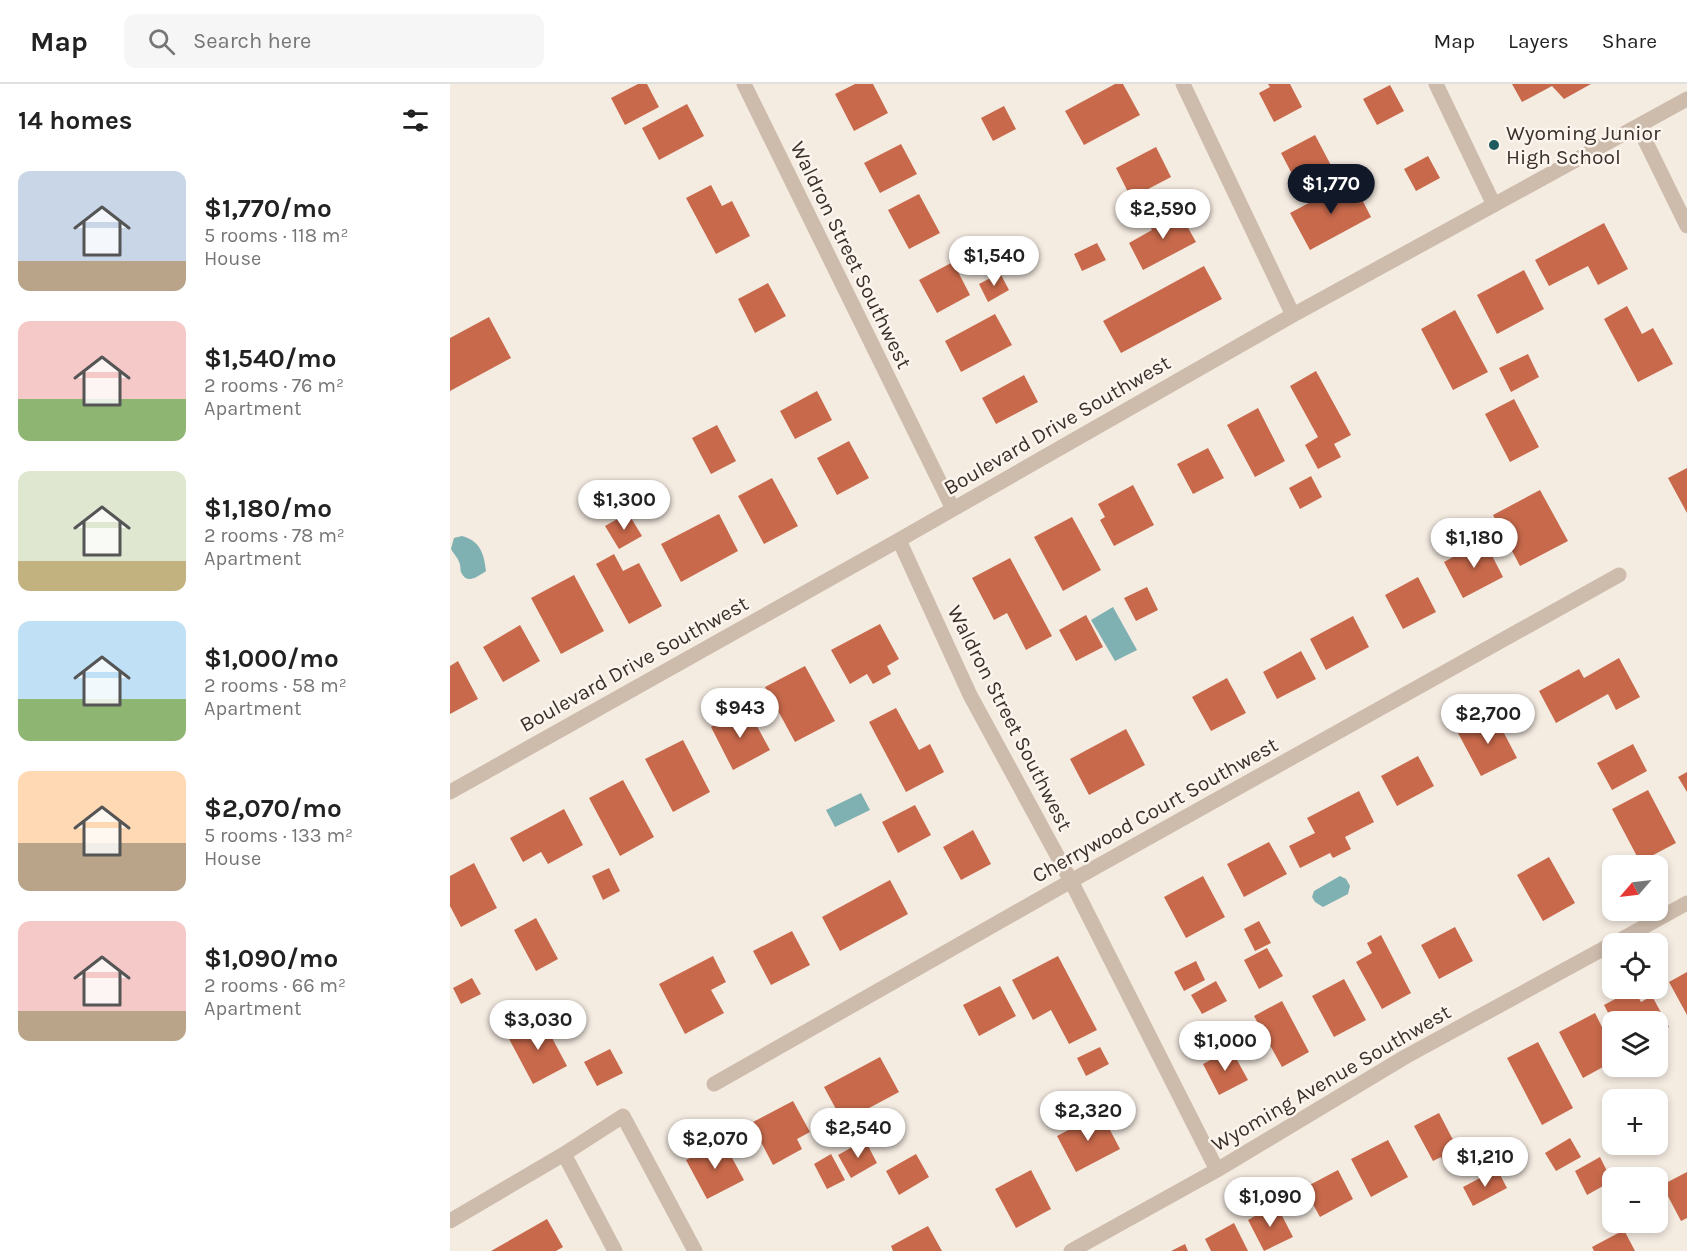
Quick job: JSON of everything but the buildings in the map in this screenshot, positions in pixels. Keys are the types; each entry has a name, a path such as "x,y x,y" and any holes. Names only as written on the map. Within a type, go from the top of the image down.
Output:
{"street":[{"name":"Waldron Street Southwest","path":"744,84 953,509"},
{"path":"1183,84 1293,315"},
{"path":"1436,84 1494,205"},
{"name":"Boulevard Drive Southwest","path":"450,792 1293,315 1687,99"},
{"path":"1638,126 1687,226"},
{"name":"Waldron Street Southwest","path":"899,540 970,695 1071,881 1217,1170"},
{"name":"Cherrywood Court Southwest","path":"714,1084 1071,881 1619,575"},
{"name":"Wyoming Avenue Southwest","path":"1633,933 1687,903"},
{"name":"Wyoming Avenue Southwest","path":"1071,1251 1217,1170 1405,1057 1602,950"},
{"path":"450,1221 564,1154 623,1116 694,1251"},
{"path":"564,1154 615,1251"}],"water":[{"path":"462,536 477,545 484,559 486,571 472,579 463,576 460,564 451,549 454,538"},
{"path":"1113,607 1137,650 1115,661 1091,620"},
{"path":"861,793 870,810 835,827 826,810"},
{"path":"1340,876 1346,879 1350,886 1348,894 1323,907 1315,902 1312,897 1314,891"}],"place":[{"name":"Wyoming Junior High School","path":"1494,145"}]}
